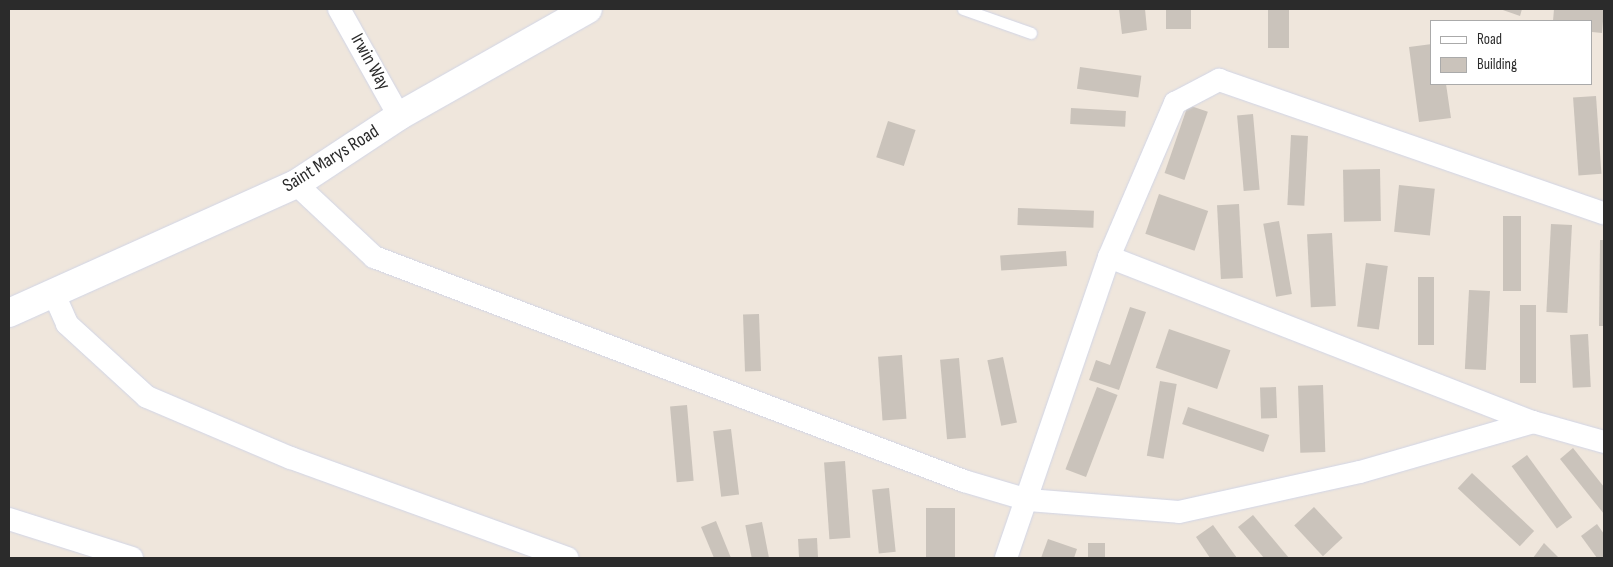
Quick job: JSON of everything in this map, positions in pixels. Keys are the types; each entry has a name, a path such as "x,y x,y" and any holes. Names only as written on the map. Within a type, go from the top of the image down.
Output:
{"main road":[{"name":"Saint Marys Road","path":"9,313 296,184 400,116 588,9"}],"street":[{"name":"Irwin Way","path":"340,9 400,116"},
{"path":"1006,558 1028,500 1109,257 1174,103 1219,80 1604,213"},
{"path":"296,184 374,257 964,481 1028,500 1179,512 1360,472 1533,422"},
{"path":"1109,257 1533,422 1604,442"},
{"path":"53,292 67,324 147,397 291,458 567,558"},
{"path":"9,520 132,558"}],"lane":[{"path":"964,9 1031,33"}],"building":[{"path":"1119,9 1145,9 1147,30 1122,34"},
{"path":"1166,9 1191,9 1191,29 1166,29"},
{"path":"1268,9 1289,9 1289,48 1268,48"},
{"path":"1500,9 1522,9 1520,16"},
{"path":"1554,9 1604,9 1602,33 1593,32 1593,20 1553,20"},
{"path":"1430,44 1430,85 1446,85 1451,118 1419,122 1409,47"},
{"path":"1080,67 1141,76 1138,97 1077,89"},
{"path":"1596,96 1601,174 1578,175 1573,98"},
{"path":"1188,105 1208,112 1184,180 1165,173"},
{"path":"1071,108 1126,111 1125,127 1070,124"},
{"path":"1253,114 1260,190 1244,191 1237,115"},
{"path":"888,121 916,130 904,166 876,157"},
{"path":"1291,135 1308,136 1304,206 1287,205"},
{"path":"1380,169 1381,221 1344,222 1343,170"},
{"path":"1399,185 1435,189 1430,236 1394,232"},
{"path":"1159,194 1208,211 1194,251 1145,234"},
{"path":"1239,204 1243,278 1221,279 1217,205"},
{"path":"1018,208 1094,211 1093,228 1017,225"},
{"path":"1503,216 1521,216 1521,291 1503,291"},
{"path":"1279,221 1292,294 1276,297 1263,224"},
{"path":"1551,224 1572,225 1567,313 1546,312"},
{"path":"1332,233 1336,306 1311,307 1307,234"},
{"path":"1600,240 1604,240 1604,326 1599,326"},
{"path":"1066,251 1067,266 1001,271 1000,256"},
{"path":"1366,263 1388,266 1379,329 1357,326"},
{"path":"1418,277 1434,277 1434,345 1418,345"},
{"path":"1469,290 1490,291 1486,370 1465,369"},
{"path":"1520,305 1536,305 1536,383 1520,383"},
{"path":"1130,307 1146,312 1119,390 1089,380 1096,360 1110,365"},
{"path":"759,314 761,371 745,372 743,315"},
{"path":"1169,329 1230,350 1217,389 1156,368"},
{"path":"1588,334 1591,387 1573,388 1570,335"},
{"path":"902,355 906,419 883,421 878,357"},
{"path":"1003,357 1017,423 1001,426 987,360"},
{"path":"959,358 966,438 947,439 940,360"},
{"path":"1160,381 1177,384 1164,459 1147,456"},
{"path":"1323,385 1325,452 1300,453 1298,386"},
{"path":"1097,387 1118,395 1086,477 1065,469"},
{"path":"1276,387 1277,418 1261,419 1260,388"},
{"path":"687,405 694,481 677,482 670,406"},
{"path":"1188,407 1269,435 1263,452 1182,424"},
{"path":"731,429 739,495 721,497 713,431"},
{"path":"1573,448 1604,487 1604,514 1560,459"},
{"path":"1527,455 1572,517 1557,528 1512,466"},
{"path":"845,461 850,538 829,539 824,462"},
{"path":"1472,473 1534,531 1520,546 1458,488"},
{"path":"889,488 896,552 879,553 872,490"},
{"path":"1314,507 1343,538 1323,556 1294,525"},
{"path":"926,508 955,508 955,558 926,558"},
{"path":"1253,515 1289,558 1264,558 1238,527"},
{"path":"716,521 731,558 714,558 701,527"},
{"path":"762,522 769,558 752,558 745,525"},
{"path":"1597,524 1604,534 1604,558 1597,558 1581,536"},
{"path":"1213,525 1237,558 1210,558 1196,537"},
{"path":"817,538 818,558 799,558 798,539"},
{"path":"1048,539 1077,549 1074,558 1041,558"},
{"path":"1088,543 1105,543 1105,558 1088,558"},
{"path":"1544,543 1559,558 1533,558"}]}
